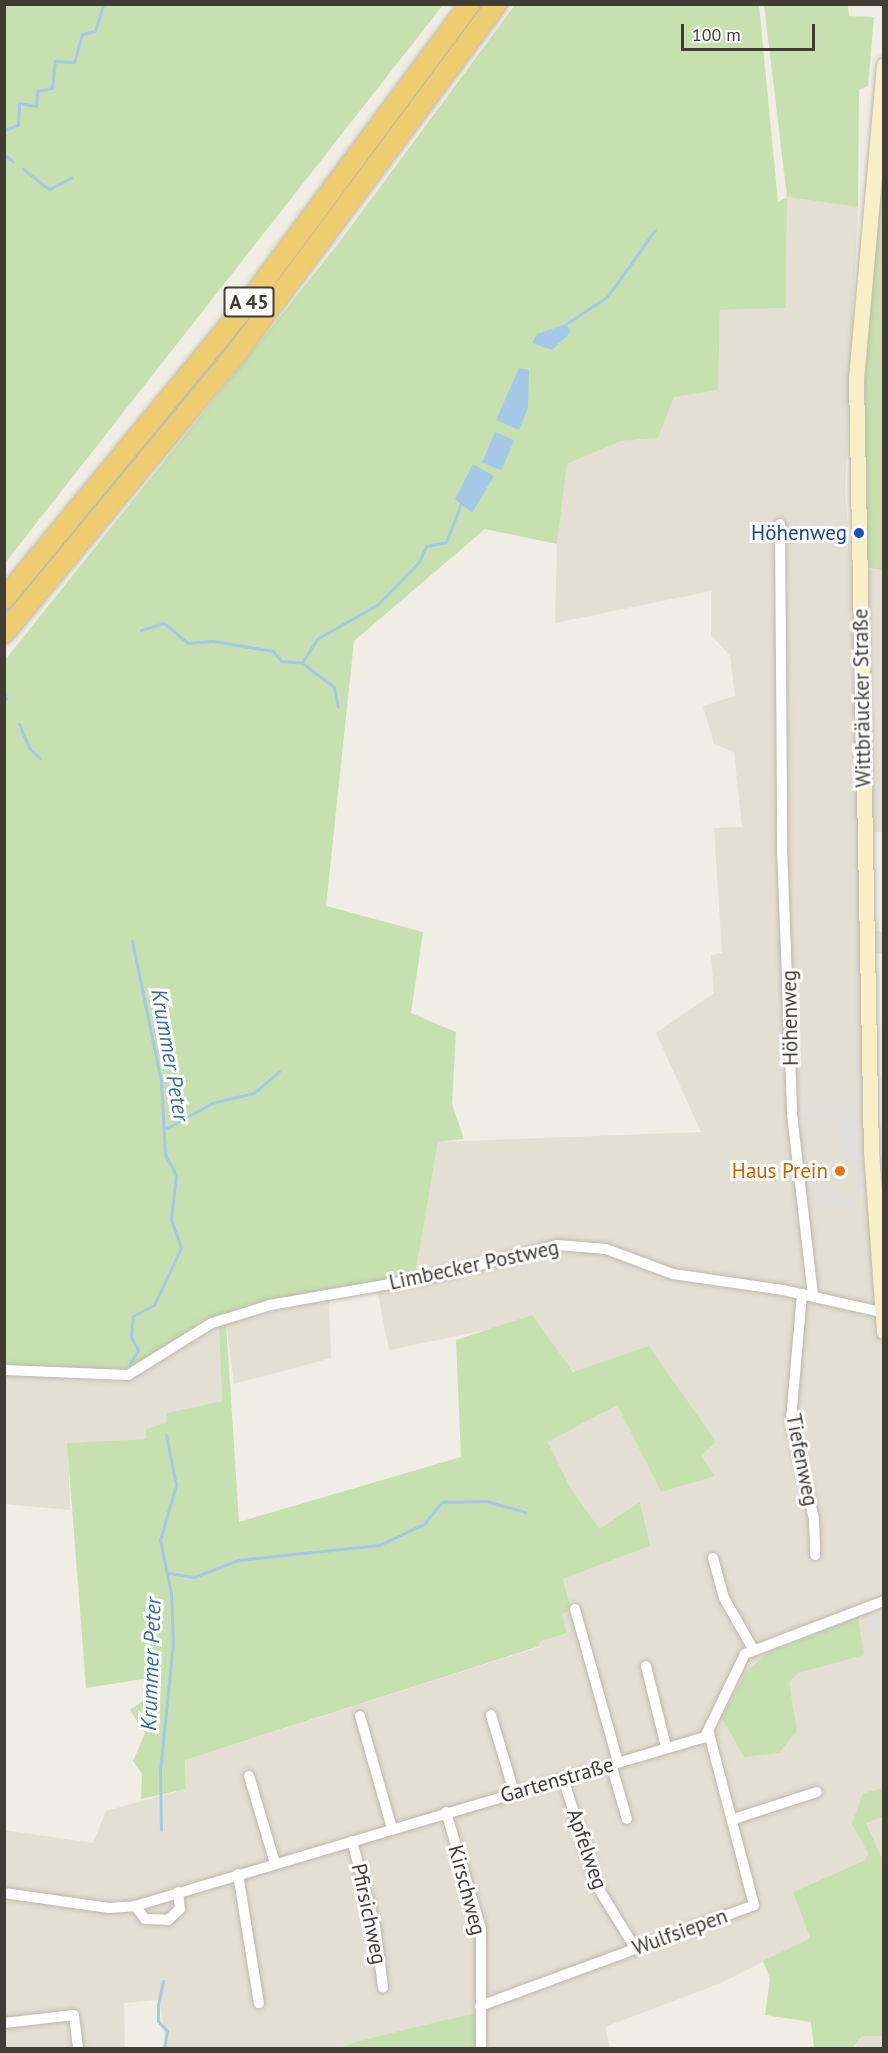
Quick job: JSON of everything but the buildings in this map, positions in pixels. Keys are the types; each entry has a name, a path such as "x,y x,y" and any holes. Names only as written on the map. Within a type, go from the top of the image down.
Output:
{"highway":[{"name":"A 45","path":"4,599 245,307 470,4"},
{"name":"A 45","path":"4,633 299,274 497,4"}],"main road":[{"name":"Wittbräucker Straße","path":"884,65 856,378 871,1150 884,1332"}],"street":[{"name":"Höhenweg","path":"780,524 782,848 792,1114 807,1295"},
{"name":"Limbecker Postweg","path":"4,1370 128,1375 212,1323 270,1305 442,1275 539,1246 591,1246 673,1274 882,1306"},
{"name":"Tiefenweg","path":"807,1295 791,1421 814,1519 815,1555"},
{"path":"713,1558 723,1598 753,1649"},
{"path":"709,1734 735,1669 753,1649 884,1602"},
{"path":"575,1609 627,1819"},
{"path":"646,1666 666,1747"},
{"path":"491,1715 514,1792"},
{"path":"360,1716 393,1828"},
{"name":"Gartenstraße","path":"4,1893 109,1908 135,1906 709,1734"},
{"name":"Wulfsiepen","path":"480,2006 754,1905 734,1819 709,1734"},
{"path":"249,1776 275,1863"},
{"name":"Apfelweg","path":"563,1778 597,1886 635,1948"},
{"path":"734,1819 817,1791"},
{"name":"Kirschweg","path":"446,1812 482,1929 480,2006"},
{"name":"Pfirsichweg","path":"352,1841 375,1926 383,1987"},
{"path":"238,1874 259,2003"},
{"path":"135,1906 145,1920 168,1920 180,1909 178,1892"},
{"path":"480,2006 481,2049"},
{"path":"4,2023 74,2014 78,2049"}],"shaded area":[{"path":"787,197 858,207 845,490 851,566 884,571 883,832 857,832 861,929 884,932 883,953 861,952 864,1176 884,1178 884,1788 863,1793 868,1853 865,1860 793,1892 810,1938 721,1983 605,2027 610,2048 476,2048 473,2013 339,2048 166,2048 160,2000 124,2003 125,2048 5,2048 4,1830 93,1843 106,1811 186,1789 185,1760 540,1647 539,1642 567,1633 561,1614 571,1610 563,1579 650,1546 600,1529 571,1489 548,1442 617,1405 661,1492 716,1442 491,1329 389,1350 377,1290 413,1283 438,1142 701,1132 656,1033 714,993 711,955 722,953 714,828 742,827 734,752 714,744 703,706 735,696 730,656 711,635 711,591 555,623 557,544 567,464 621,441 658,438 674,396 718,390 720,310 786,308"},
{"path":"857,1104 858,1145 863,1145 865,1197 858,1197 852,1155 843,1155 839,1147 838,1118 798,1119 798,1106"},
{"path":"807,1182 842,1186 843,1196 851,1196 852,1211 808,1201"},
{"path":"329,1298 331,1358 234,1384 226,1323"},
{"path":"219,1325 222,1401 167,1413 167,1423 147,1439 68,1443 70,1510 5,1504 5,1372 118,1382 144,1372"},
{"path":"875,1616 881,1619 884,1625 881,1631 875,1634 869,1631 866,1625 869,1619"},
{"path":"883,1817 883,1860 866,1823"},
{"path":"862,2036 883,2036 883,2048 854,2048"}],"green space":[{"path":"4,5 443,5 5,563"},
{"path":"515,5 759,5 778,202 787,197 786,308 720,310 718,390 674,397 658,438 621,441 567,464 557,544 485,529 354,641 326,906 423,932 411,1013 456,1032 452,1104 464,1139 438,1142 415,1274 259,1302 210,1321 127,1374 5,1365 5,660 338,244"},
{"path":"764,5 848,5 849,16 874,17 868,86 859,90 858,207 787,197"},
{"path":"883,161 883,571 866,567 865,380"},
{"path":"532,1315 573,1372 649,1346 716,1442 701,1456 715,1476 661,1492 617,1405 548,1442 571,1489 600,1529 640,1502 650,1546 563,1579 571,1610 562,1614 567,1633 539,1642 540,1646 185,1760 186,1789 141,1799 142,1774 133,1761 145,1733 130,1710 148,1697 149,1678 86,1688 67,1443 146,1439 146,1429 166,1423 167,1413 222,1401 219,1325 226,1323 239,1522 461,1457 456,1340"},
{"path":"858,1617 864,1655 798,1673 789,1682 797,1731 779,1753 744,1757 722,1718 746,1672 768,1653"},
{"path":"883,1788 883,1817 866,1823 883,1860 883,2036 862,2036 853,2048 814,2048 811,2022 765,2015 770,1979 763,1961 810,1938 793,1892 865,1860 868,1853 852,1824 863,1793"},
{"path":"474,2013 476,2048 339,2048 355,2042"}],"water":[{"path":"566,324 571,332 552,350 532,343 537,334"},
{"path":"519,368 529,370 528,408 519,430 496,420"},
{"path":"495,432 514,440 501,471 482,462"},
{"path":"473,464 494,476 472,513 455,499"}],"waterway":[{"path":"4,130 18,125 19,103 36,106 37,91 52,88 55,61 74,62 82,34 95,31 103,4"},
{"path":"4,154 12,161"},
{"path":"23,169 49,189 71,178"},
{"path":"566,324 607,297 655,230"},
{"path":"141,630 164,623 188,643 213,641 273,651 281,661 302,663 317,639 378,604 419,562 426,546 446,542 462,501"},
{"path":"302,663 334,687 338,707"},
{"path":"4,693 6,699"},
{"path":"19,724 29,748 40,758"},
{"name":"Krummer Peter","path":"130,1363 138,1350 131,1337 133,1316 154,1305 181,1248 171,1219 176,1175 165,1154 161,1081 132,941"},
{"path":"167,1128 212,1103 254,1093 279,1071"},
{"name":"Krummer Peter","path":"161,1830 160,1771 173,1644 171,1593 160,1540 176,1485 166,1435"},
{"path":"169,1573 194,1577 238,1560 379,1545 424,1524 442,1502 486,1501 525,1512"},
{"name":"Krummer Peter","path":"163,1981 158,2005 158,2021 167,2031 164,2048"}],"place":[{"name":"Höhenweg","path":"859,533"},
{"name":"Haus Prein","path":"840,1171"}]}
